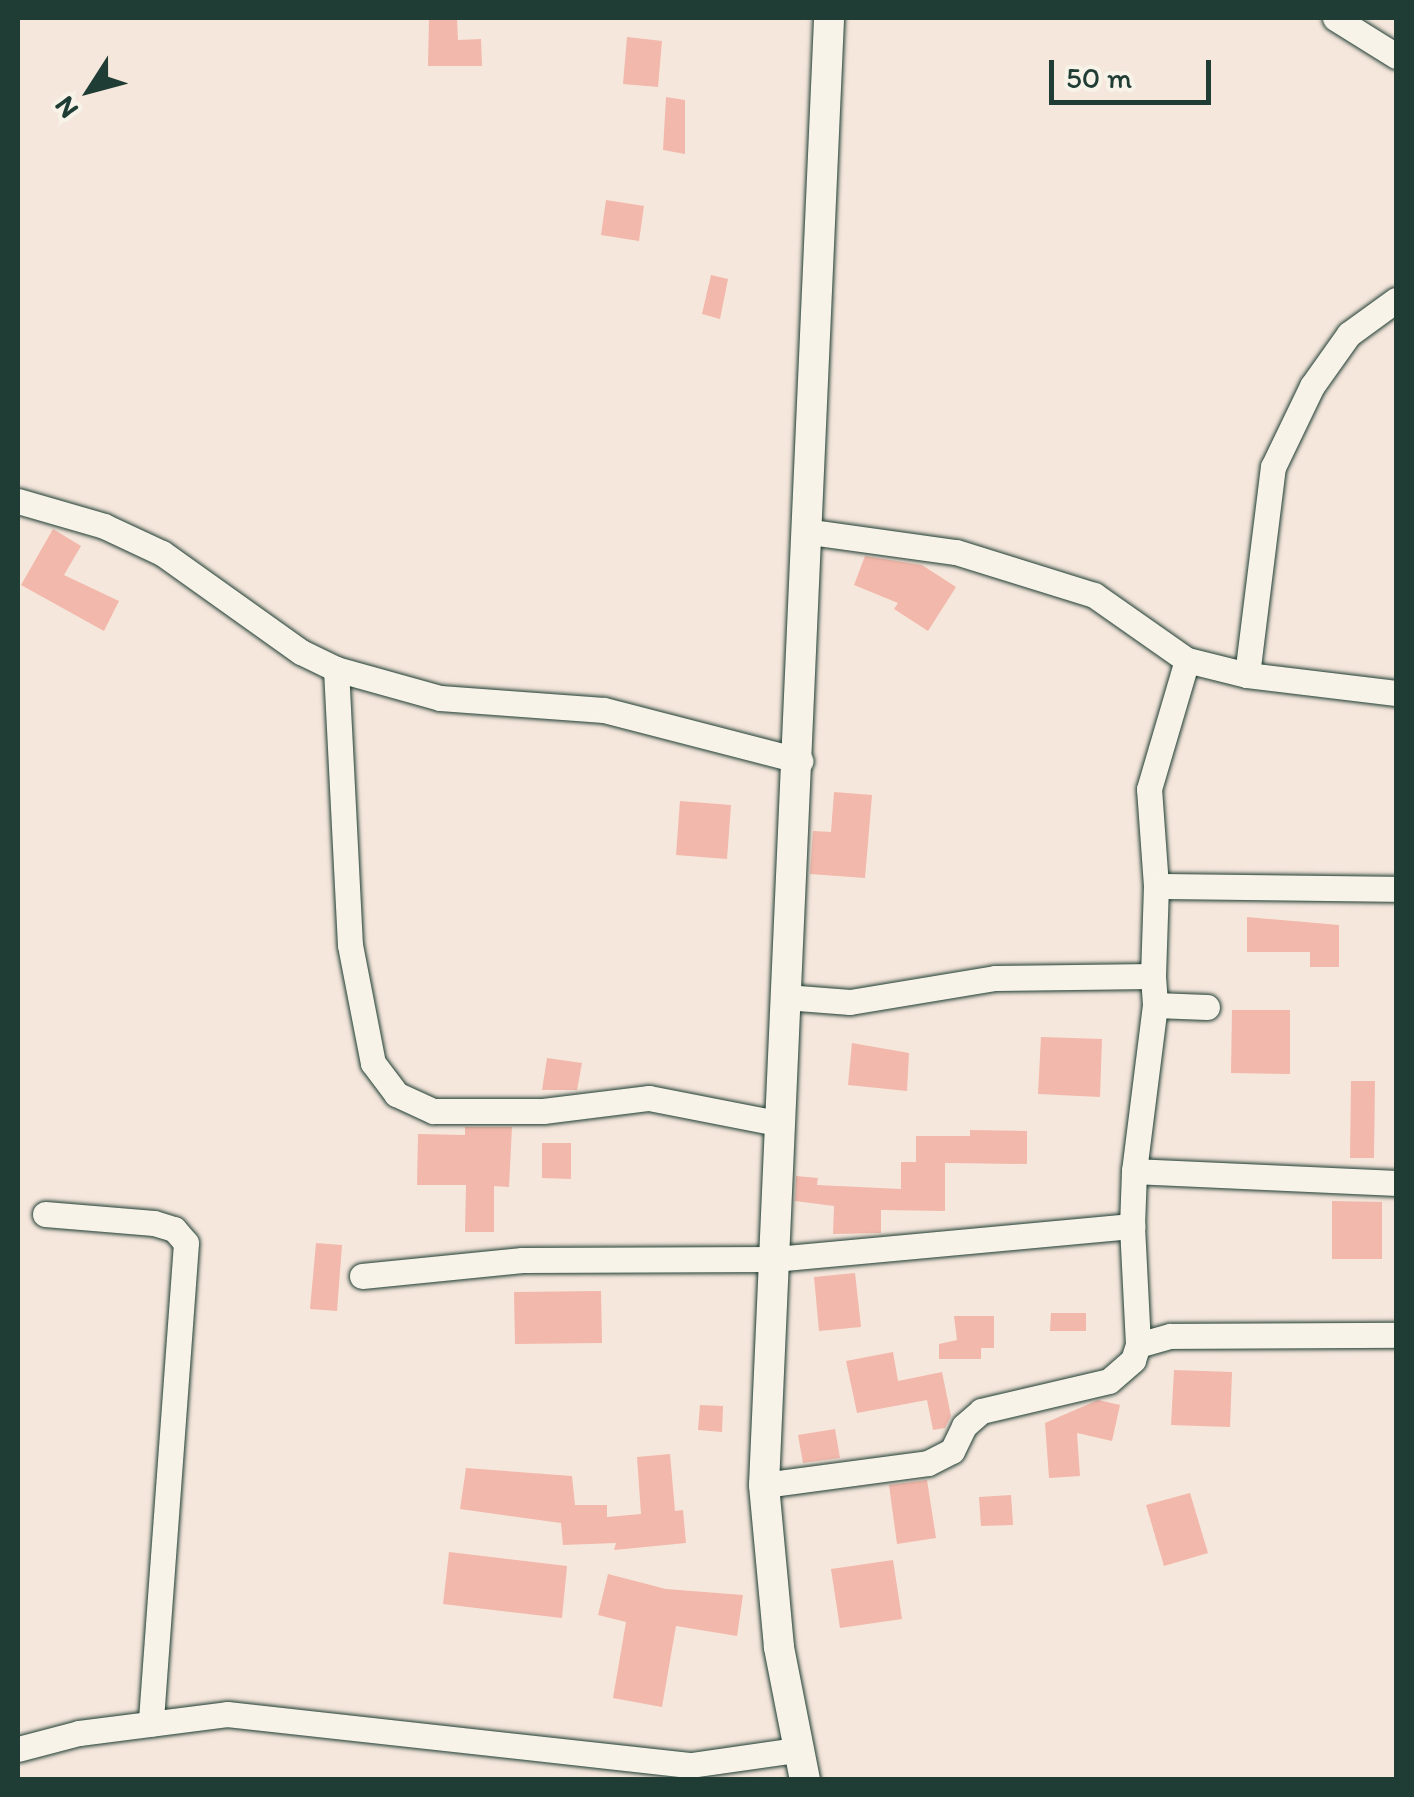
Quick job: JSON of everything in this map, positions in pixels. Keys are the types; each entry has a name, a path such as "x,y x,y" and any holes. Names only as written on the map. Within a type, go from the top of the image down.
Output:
{"street":[{"path":"805,1780 795,1750 764,1485 775,1259 776,1122 801,761 829,18"},
{"path":"1334,18 1396,56"},
{"path":"1248,676 1273,467 1312,386 1349,334 1396,300"},
{"path":"18,501 104,526 162,553 301,652 336,669 440,698 604,710 801,761"},
{"path":"811,532 956,552 1094,595 1187,660 1248,676 1396,692"},
{"path":"764,1485 928,1463 952,1451 964,1426 982,1412 1109,1381 1133,1360 1138,1345 1132,1226 1134,1172 1155,1004 1152,976 1156,886 1149,790 1187,660"},
{"path":"336,669 350,945 374,1063 396,1094 433,1111 543,1110 649,1098 776,1122"},
{"path":"1156,886 1396,889"},
{"path":"786,997 850,1002 995,978 1152,976"},
{"path":"1155,1004 1206,1007"},
{"path":"1134,1172 1396,1182"},
{"path":"45,1214 154,1222 174,1228 186,1242 151,1724"},
{"path":"362,1276 522,1260 775,1259 1132,1226"},
{"path":"1138,1345 1170,1336 1396,1335"},
{"path":"18,1749 151,1724 273,1714 691,1765 795,1750"}],"building":[{"path":"429,18 457,18 458,40 481,39 482,66 428,66"},
{"path":"627,37 662,41 658,87 623,84"},
{"path":"666,97 685,100 685,154 663,150"},
{"path":"606,200 644,206 639,241 601,235"},
{"path":"711,275 728,279 720,319 702,314"},
{"path":"53,529 81,546 64,575 119,601 104,631 21,585"},
{"path":"865,556 922,565 956,587 928,631 894,609 898,603 854,585"},
{"path":"834,792 872,795 865,878 810,874 813,831 831,832"},
{"path":"680,801 731,805 727,859 676,855"},
{"path":"1247,917 1339,925 1339,967 1310,967 1310,952 1247,952"},
{"path":"1232,1010 1290,1010 1290,1074 1231,1073"},
{"path":"1041,1037 1102,1039 1100,1097 1038,1094"},
{"path":"852,1043 909,1053 907,1091 848,1085"},
{"path":"547,1058 582,1063 577,1090 542,1090"},
{"path":"1351,1081 1375,1081 1374,1158 1350,1158"},
{"path":"465,1127 512,1127 509,1187 494,1186 494,1232 465,1232 466,1185 417,1185 418,1134 465,1135"},
{"path":"970,1130 1027,1131 1027,1164 945,1163 945,1211 881,1210 881,1233 833,1234 834,1206 795,1201 796,1176 818,1178 817,1185 901,1189 901,1162 916,1162 916,1136 970,1136"},
{"path":"542,1143 571,1143 571,1179 542,1178"},
{"path":"1332,1201 1382,1202 1382,1259 1332,1259"},
{"path":"316,1243 342,1245 337,1311 310,1309"},
{"path":"855,1273 861,1327 819,1331 814,1277"},
{"path":"601,1291 602,1343 515,1344 514,1292"},
{"path":"1051,1313 1086,1313 1086,1331 1050,1331"},
{"path":"954,1316 994,1316 994,1348 981,1348 981,1359 939,1359 939,1344 957,1340"},
{"path":"893,1352 898,1381 942,1372 951,1416 945,1428 933,1430 927,1400 857,1413 846,1361"},
{"path":"1174,1370 1232,1372 1230,1427 1171,1425"},
{"path":"1098,1400 1120,1405 1112,1441 1077,1433 1080,1476 1049,1478 1045,1423"},
{"path":"700,1405 723,1406 722,1432 698,1430"},
{"path":"835,1429 840,1458 803,1463 798,1435"},
{"path":"670,1454 675,1511 683,1510 686,1543 614,1550 616,1543 563,1545 561,1523 460,1509 466,1468 572,1476 575,1505 607,1505 607,1517 641,1514 637,1457"},
{"path":"927,1480 936,1538 897,1544 889,1485"},
{"path":"1190,1493 1208,1553 1164,1566 1146,1505"},
{"path":"1011,1495 1013,1525 981,1526 979,1497"},
{"path":"449,1552 567,1566 562,1618 443,1604"},
{"path":"893,1560 902,1619 840,1628 831,1569"},
{"path":"608,1574 666,1589 743,1595 737,1636 676,1626 662,1707 613,1698 626,1622 598,1615"}]}
